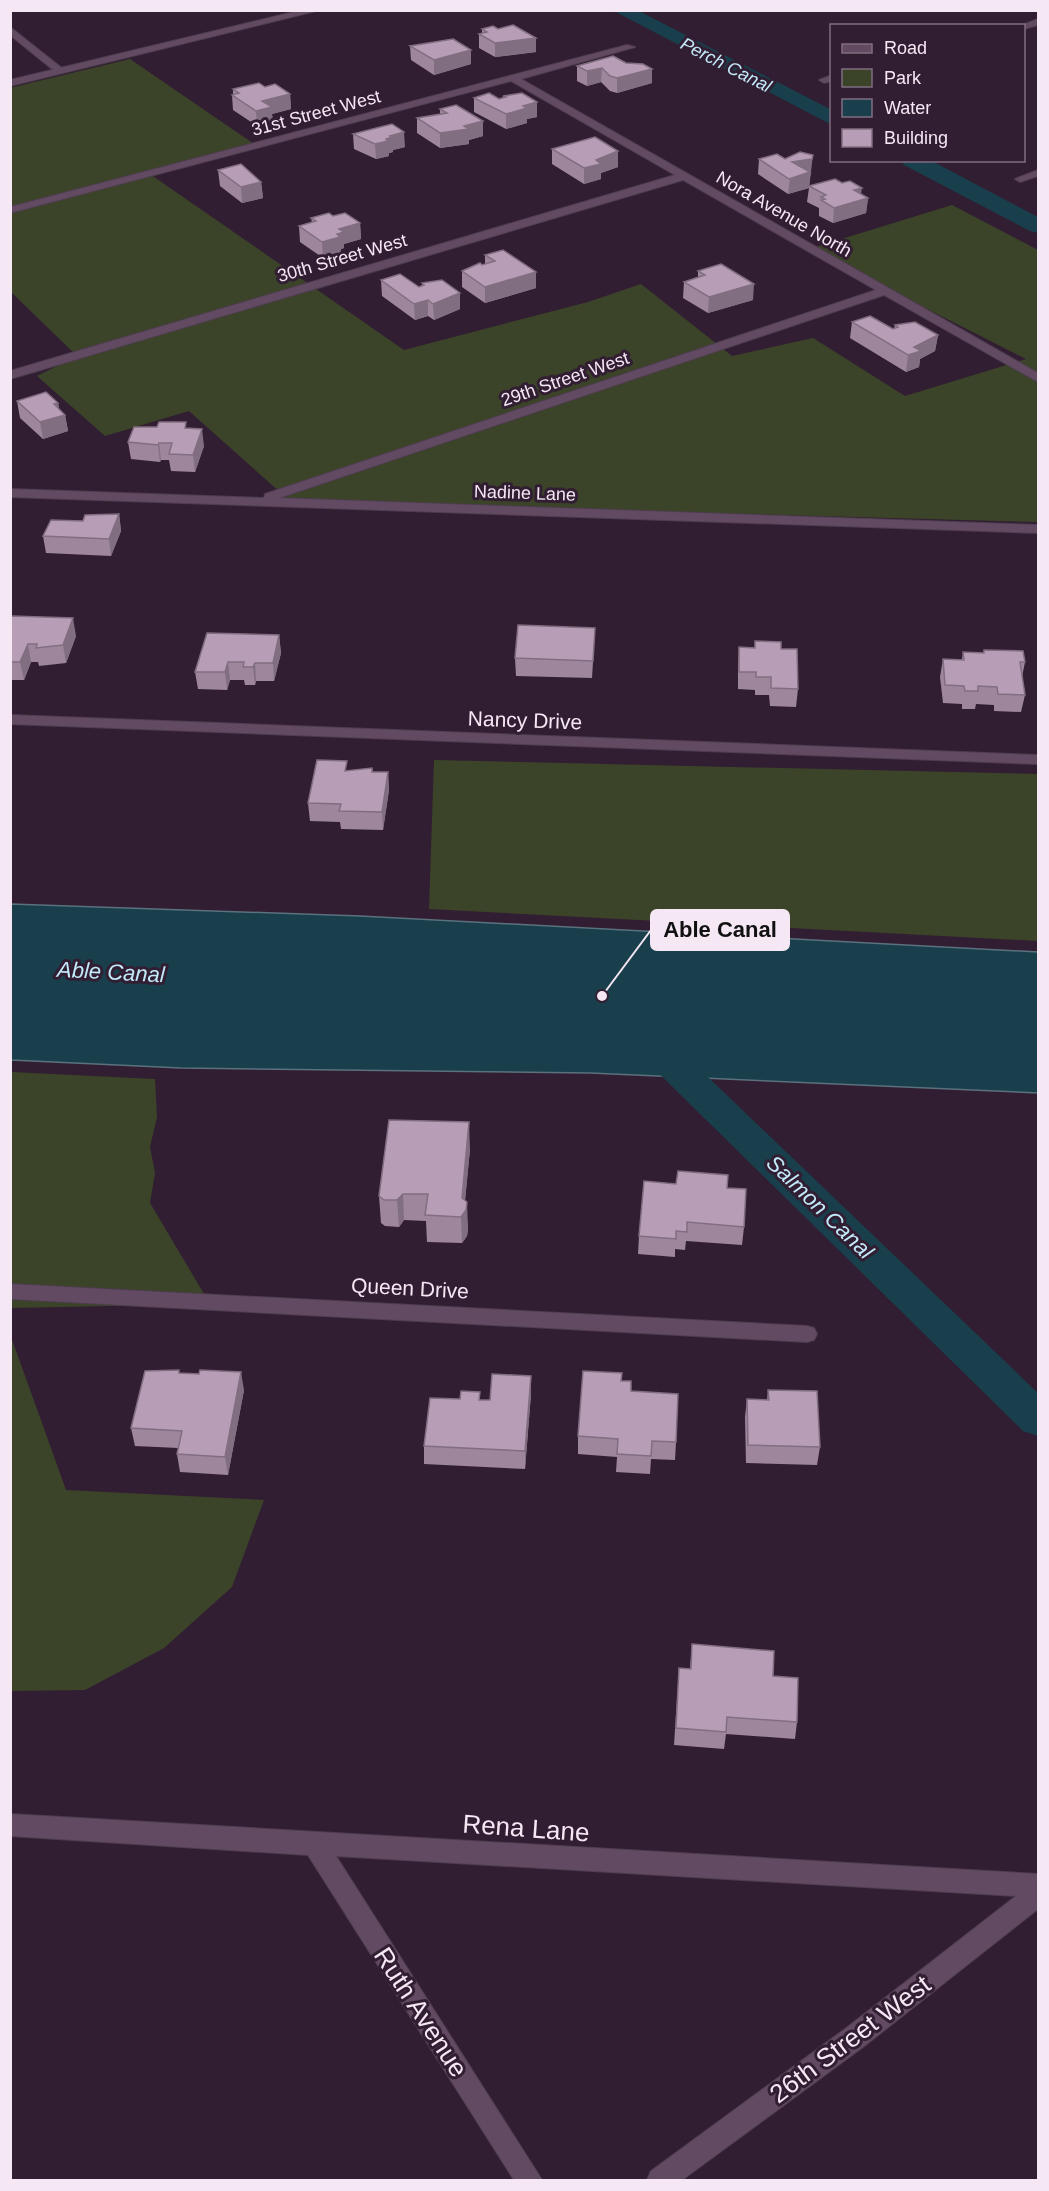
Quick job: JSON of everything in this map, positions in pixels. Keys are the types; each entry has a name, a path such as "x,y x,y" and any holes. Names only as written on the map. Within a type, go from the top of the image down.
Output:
{"street":[{"path":"10,83 316,10"},
{"path":"10,30 60,71"},
{"name":"31st Street West","path":"10,210 630,47"},
{"name":"Nora Avenue North","path":"513,78 1038,378"},
{"path":"1020,179 1038,173"},
{"name":"30th Street West","path":"10,375 684,176"},
{"name":"29th Street West","path":"257,501 885,291"},
{"name":"Nadine Lane","path":"10,493 1038,529"},
{"name":"Nancy Drive","path":"10,719 1038,760"},
{"name":"Queen Drive","path":"10,1291 807,1334"},
{"name":"Rena Lane","path":"10,1825 1038,1886"},
{"name":"Ruth Avenue","path":"314,1843 529,2181"},
{"name":"26th Street West","path":"660,2181 854,2038 1038,1894"}],"green space":[{"path":"130,59 254,144 147,172 404,350 588,302 641,284 732,356 813,338 905,396 1026,359 809,249 952,205 1038,250 1038,522 291,502 189,411 105,436 37,376 77,356 11,292 10,88"},
{"path":"434,760 1038,774 1038,941 429,909"},
{"path":"11,1072 155,1079 157,1117 150,1147 155,1173 150,1203 210,1304 11,1308"},
{"path":"10,1334 66,1490 264,1500 232,1587 164,1648 85,1690 11,1691"}],"water":[{"path":"11,904 360,916 1038,952 1038,1093 590,1073 181,1068 11,1060"}],"building":[{"path":"513,25 536,38 495,43 479,34 487,32 482,29 493,26 498,29"},
{"path":"453,39 471,50 434,60 410,46"},
{"path":"613,56 626,63 643,64 652,69 617,78 610,76 602,68 587,71 577,66"},
{"path":"259,83 265,87 275,84 290,94 262,101 272,107 256,111 232,95 239,93 233,89"},
{"path":"489,93 499,99 506,97 503,96 522,93 537,102 523,106 527,108 506,114 474,98"},
{"path":"456,105 483,121 464,126 469,129 440,133 417,118 447,113 440,109"},
{"path":"392,124 404,132 390,136 392,137 386,139 388,141 375,144 353,134"},
{"path":"595,137 618,151 596,160 601,164 584,168 552,149"},
{"path":"800,152 813,155 812,159 792,162 810,172 789,179 759,159 777,154 785,159"},
{"path":"241,164 261,182 241,187 218,170"},
{"path":"835,179 842,183 850,181 862,188 854,190 868,198 834,208 821,200 825,199 821,197 826,195 809,186"},
{"path":"329,213 333,216 345,213 360,223 339,229 344,232 337,234 340,237 322,242 299,226 316,221 311,218"},
{"path":"503,250 536,272 485,287 462,271 480,263 482,265 495,261 485,255"},
{"path":"721,264 754,284 709,297 684,282 705,275 698,271"},
{"path":"400,274 419,287 424,285 422,283 442,280 460,293 433,304 428,300 414,304 381,280"},
{"path":"870,316 893,329 898,327 895,325 915,322 938,335 914,347 921,351 908,355 852,322"},
{"path":"46,392 58,403 54,404 65,415 40,422 17,401"},
{"path":"159,422 186,422 185,428 202,429 193,455 169,454 172,443 159,443 158,445 128,442 134,427 157,427"},
{"path":"119,514 109,539 43,536 51,520 83,521 85,515"},
{"path":"12,616 73,618 63,645 36,648 37,644 28,644 20,662 10,662 10,619"},
{"path":"518,625 595,628 593,661 515,658"},
{"path":"207,633 279,635 273,663 255,663 253,667 243,667 244,662 228,662 225,672 195,672"},
{"path":"755,641 781,642 781,649 797,649 798,689 771,688 771,677 756,677 756,672 739,672 739,647 755,648"},
{"path":"984,650 1023,651 1025,662 1020,662 1025,695 998,694 997,687 978,686 978,691 965,691 964,686 945,685 943,659 964,660 963,652 984,653"},
{"path":"317,760 347,761 345,771 372,768 372,772 388,772 382,812 339,811 341,804 308,803"},
{"path":"389,1120 469,1122 462,1198 467,1202 466,1210 461,1217 425,1215 428,1194 403,1194 397,1200 384,1200 379,1196"},
{"path":"678,1171 728,1175 727,1188 746,1189 744,1227 687,1222 687,1232 676,1231 676,1239 639,1236 644,1181 676,1184"},
{"path":"179,1370 179,1373 199,1374 200,1370 241,1372 225,1457 177,1454 182,1431 131,1428 145,1371"},
{"path":"583,1371 622,1373 621,1381 631,1381 631,1391 678,1394 676,1442 652,1441 651,1456 617,1454 618,1439 578,1436"},
{"path":"492,1374 531,1376 525,1451 424,1446 430,1398 460,1399 461,1391 480,1392 479,1400 490,1400"},
{"path":"768,1390 817,1391 820,1447 748,1445 747,1399 769,1400"},
{"path":"692,1644 774,1651 773,1676 798,1678 797,1722 727,1717 726,1732 676,1728 679,1668 691,1669"}],"waterway":[{"name":"Perch Canal","path":"621,10 830,118"},
{"name":"Perch Canal","path":"916,162 1038,226"},
{"name":"Salmon Canal","path":"648,1041 1038,1419"}],"place":[{"name":"Able Canal","path":"602,996"}]}
